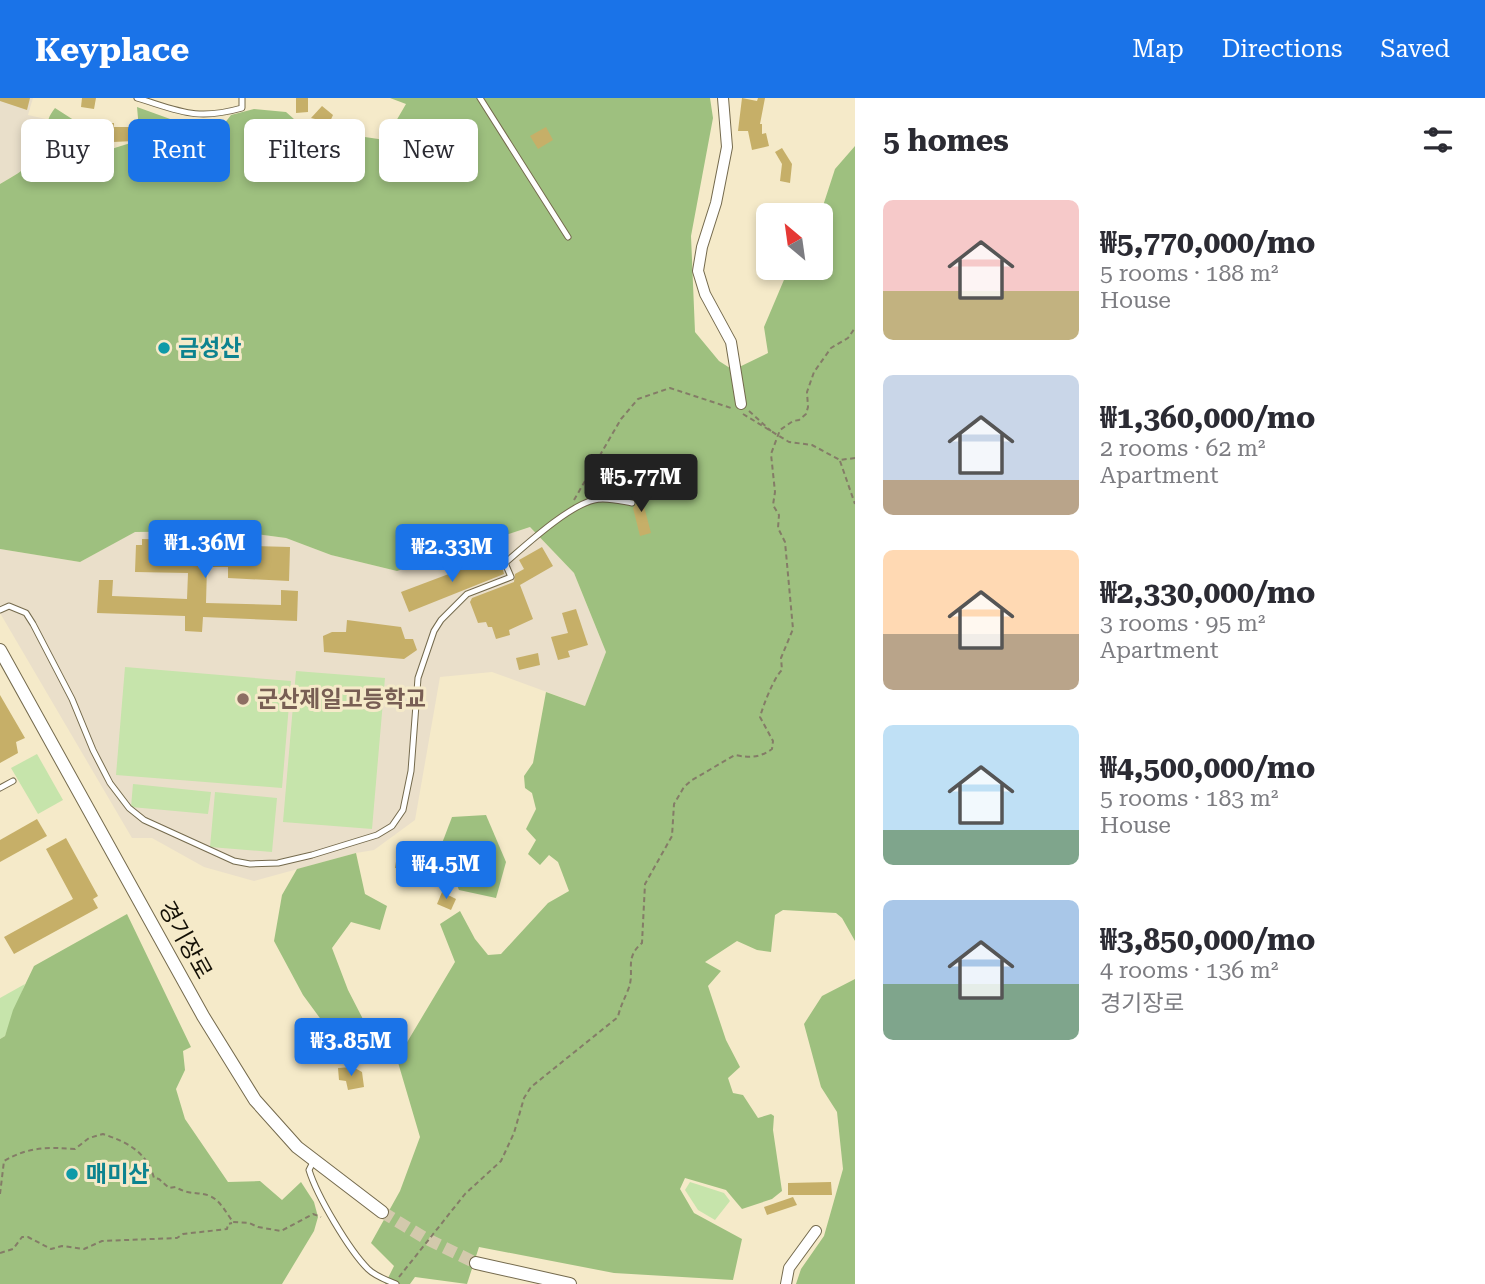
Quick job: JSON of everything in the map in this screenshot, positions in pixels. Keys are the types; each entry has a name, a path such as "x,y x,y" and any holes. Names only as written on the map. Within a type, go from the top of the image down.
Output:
{"street":[{"path":"723,98 727,147 698,271 705,295 731,342 741,404"},
{"name":"경기장로","path":"0,650 203,1016 255,1100 297,1147 382,1212"},
{"path":"786,1284 789,1268 816,1231"},
{"path":"475,1263 570,1284"}],"lane":[{"path":"137,98 187,114 217,115 242,108 242,98"},
{"path":"480,98 568,237"},
{"path":"0,610 9,606 26,613 72,699 110,783 129,808 144,820 169,829 234,861 250,864 278,863 364,839 392,826 403,810 411,771 418,678 434,631 441,620 467,594 511,577 505,563 566,512 593,500 614,499 632,503"},
{"path":"0,788 13,781"},
{"path":"314,1160 309,1170 313,1184 336,1223 368,1269 394,1284"}],"path":[{"path":"394,1284 465,1194 501,1161 524,1098 531,1087 618,1017 622,1001 629,990 632,971 629,963 635,949 642,943 645,884 672,836 674,804 684,787 735,755 749,758 762,756 772,749 773,741 760,717 777,674 782,670 782,658 793,629 785,542 778,528 779,515 773,505 775,492 771,454 777,436 786,425 806,414 807,392 814,372 831,348 849,338 855,328"},
{"path":"566,512 621,419 638,399 670,388 741,413 795,445 812,445 839,460 855,458"},
{"path":"741,404 777,436"},
{"path":"839,460 855,504"},
{"path":"0,1194 4,1161 20,1151 44,1146 75,1149 89,1138 103,1134 136,1148 152,1170 154,1178 169,1188 176,1187 186,1193 210,1196 233,1222"},
{"path":"0,1253 13,1249 22,1237 28,1237 51,1250 62,1246 84,1249 102,1241 177,1238 183,1234 227,1229 228,1224 233,1222 281,1231 313,1214 320,1216 330,1225 336,1223"}],"shaded area":[{"path":"0,98 33,98 28,115 46,119 21,119 21,171 0,184"},
{"name":"군산제일고등학교","path":"530,527 574,573 606,652 585,706 492,672 440,677 415,820 374,850 254,881 204,867 152,838 132,838 0,613 0,549 80,562 134,532 233,531 286,538 331,555 397,571"}],"green space":[{"path":"390,98 710,98 713,118 691,236 695,332 719,361 733,370 768,353 764,327 784,280 833,280 833,203 824,203 835,169 855,146 855,941 842,918 836,913 783,910 775,915 771,952 757,950 737,941 705,962 721,971 708,986 726,1040 740,1067 728,1078 733,1093 743,1095 758,1118 771,1114 774,1116 773,1130 782,1191 772,1199 742,1209 726,1190 685,1178 680,1189 694,1213 742,1239 733,1280 614,1273 479,1247 467,1284 415,1277 410,1284 385,1284 394,1266 371,1243 400,1191 420,1137 397,1059 455,962 440,924 460,911 475,939 488,955 501,954 548,903 569,891 558,862 549,855 540,865 528,854 536,840 526,829 536,809 532,793 525,788 524,776 533,763 546,692 585,706 606,652 574,573 530,527 397,571 331,555 286,538 233,531 135,532 80,562 0,549 0,184 21,170 21,182 114,182 114,148 128,144 128,182 230,182 228,119 231,115 254,109 286,112 294,119 244,119 244,182 365,182 365,137 379,139 379,182 478,182 478,119 397,119 406,104"},
{"path":"137,107 170,119 138,119"},
{"path":"55,108 72,119 49,119"},
{"path":"125,667 291,681 282,788 116,775"},
{"path":"296,671 385,678 372,829 283,822"},
{"path":"37,754 63,800 38,814 11,768"},
{"path":"133,784 211,792 208,814 131,807"},
{"path":"215,792 277,798 272,852 210,847"},
{"path":"486,815 506,862 496,898 459,890 441,846 452,817"},
{"path":"356,853 365,894 387,906 380,930 351,922 332,948 348,990 366,1025 346,1032 325,1025 303,995 274,941 282,895 297,869"},
{"path":"127,914 191,1047 183,1051 185,1070 176,1089 185,1119 228,1182 260,1181 282,1200 301,1182 314,1202 318,1217 314,1231 282,1284 0,1284 0,1039 5,1036 13,1010 34,966"},
{"path":"855,979 855,1284 796,1284 801,1269 824,1236 843,1169 837,1112 821,1087 804,1024 822,996"},
{"path":"25,984 5,1036 0,1039 0,998"},
{"path":"690,1182 724,1193 730,1201 715,1220 698,1210 685,1190"}],"building":[{"path":"0,98 30,98 27,110 0,101"},
{"path":"82,98 96,98 94,109 81,107"},
{"path":"296,98 308,98 308,112 296,113"},
{"path":"742,98 757,101 758,98 765,98 760,124 762,134 766,133 769,146 752,150 748,131 738,131"},
{"path":"322,106 333,115 331,119 311,118"},
{"path":"114,127 128,127 128,141 114,142"},
{"path":"546,127 553,140 538,149 530,136"},
{"path":"782,148 792,164 790,183 780,181 782,164 775,152"},
{"path":"640,491 651,533 640,536 633,508 637,502 630,493"},
{"path":"191,534 221,535 221,545 290,547 289,581 228,578 228,567 207,567 206,603 281,605 281,590 298,591 297,621 203,617 202,632 185,631 185,616 97,613 99,580 113,580 112,596 187,599 188,573 135,572 136,545 142,545 142,539 191,540"},
{"path":"542,547 553,566 520,585 533,619 509,630 510,635 496,639 492,627 488,627 486,622 478,623 470,602 472,598 514,582 515,574 524,569 519,560"},
{"path":"499,555 504,574 409,612 401,592"},
{"path":"576,609 588,645 568,651 570,657 558,660 551,637 568,633 562,613"},
{"path":"347,620 401,627 405,639 413,639 417,650 404,659 324,652 323,636 332,632 346,632"},
{"path":"538,653 540,665 519,670 516,658"},
{"path":"0,695 25,738 16,742 18,753 0,763"},
{"path":"37,819 47,836 0,862 0,840"},
{"path":"66,838 98,896 93,899 98,908 14,954 4,937 73,899 46,849"},
{"path":"399,842 433,847 429,872 395,868"},
{"path":"442,892 456,899 451,910 437,904"},
{"path":"353,1067 362,1072 364,1087 348,1090 346,1081 339,1080 338,1068"},
{"path":"831,1182 832,1195 788,1195 788,1183"},
{"path":"793,1197 797,1205 767,1215 764,1207"}],"tunnel":[{"path":"382,1212 425,1238 476,1263"}],"place":[{"name":"금성산","path":"164,348"},
{"name":"군산제일고등학교","path":"243,699"},
{"name":"매미산","path":"72,1174"}]}
